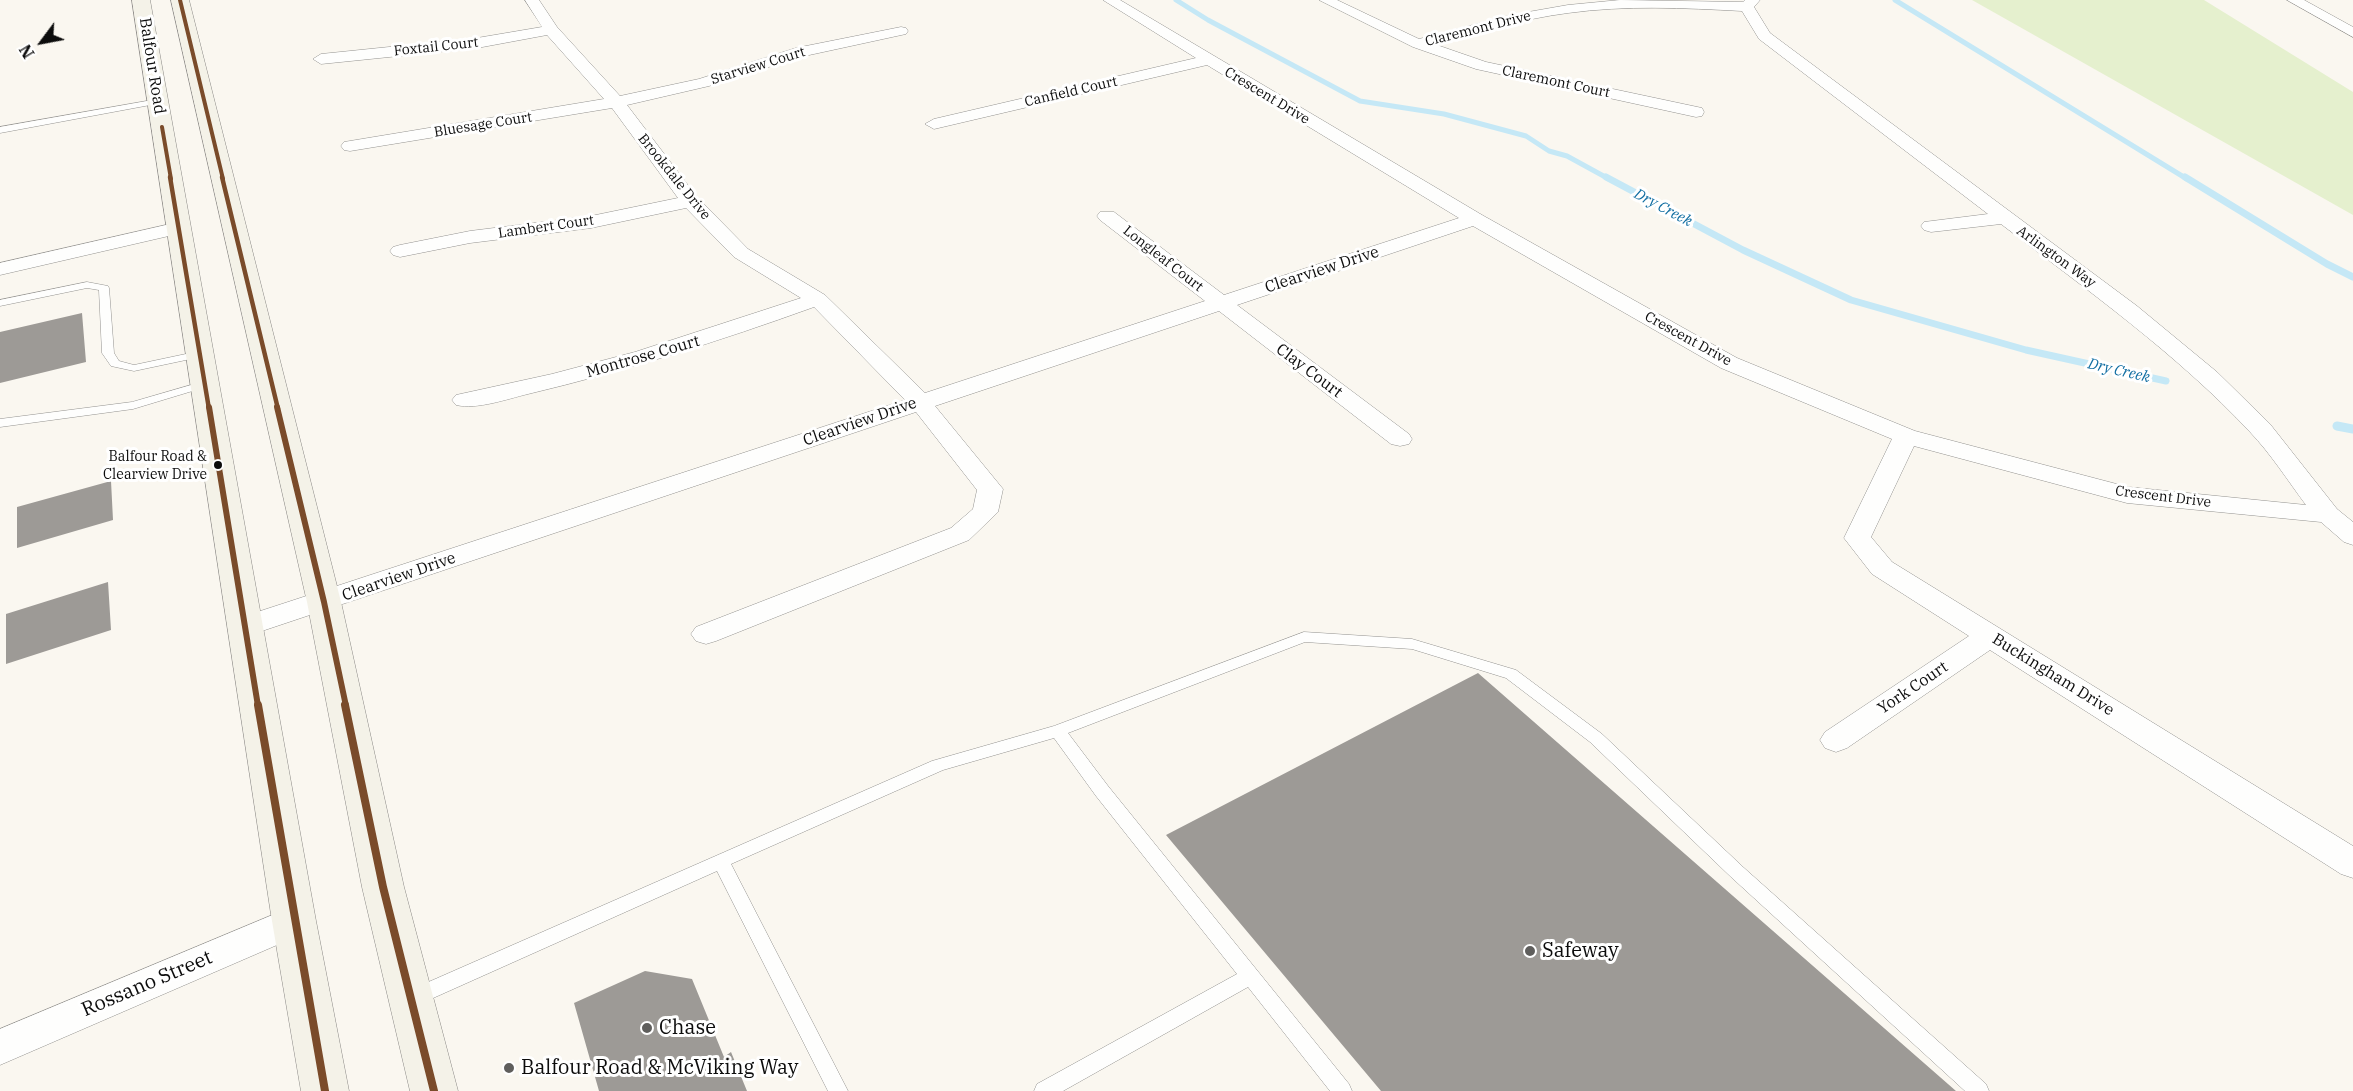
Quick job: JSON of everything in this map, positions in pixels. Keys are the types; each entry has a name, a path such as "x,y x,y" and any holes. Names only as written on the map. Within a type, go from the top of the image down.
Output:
{"main road":[{"name":"Balfour Road","path":"141,0 294,921 325,1091"},
{"path":"180,0 324,602 383,887 413,997 434,1091"}],"street":[{"name":"Brookdale Drive","path":"532,0 551,30 616,102 690,201 741,253 818,299 920,401 990,489 985,513 960,534 706,634"},
{"name":"Crescent Drive","path":"1110,0 1475,219 1729,363 1906,436 2127,495 2328,516"},
{"name":"Claremont Drive","path":"1326,0 1418,44 1542,13 1583,7 1637,3 1750,3"},
{"path":"2294,0 2353,33"},
{"name":"Arlington Way","path":"1750,3 1764,36 2002,218 2129,311 2209,377 2261,429 2328,516 2353,536"},
{"name":"Foxtail Court","path":"321,58 477,43 551,30"},
{"name":"Starview Court","path":"616,102 703,83 796,53 901,31"},
{"name":"Claremont Court","path":"1418,44 1482,66 1696,112"},
{"name":"Canfield Court","path":"934,124 1208,60"},
{"name":"Bluesage Court","path":"350,146 616,102"},
{"name":"Lambert Court","path":"400,251 470,237 591,222 690,201"},
{"name":"Longleaf Court","path":"1107,216 1219,303"},
{"path":"1931,226 2002,218"},
{"name":"Clearview Drive","path":"246,626 1475,219"},
{"path":"0,269 179,228"},
{"name":"Montrose Court","path":"464,400 543,386 710,338 818,299"},
{"name":"Clay Court","path":"1219,303 1400,439"},
{"name":"Buckingham Drive","path":"1906,436 1857,538 1882,568 2353,864"},
{"name":"York Court","path":"1836,740 1990,636"},
{"name":"Rossano Street","path":"0,1047 294,921"}],"lane":[{"path":"0,130 158,101"},
{"path":"0,303 87,285 104,288 108,353 115,364 134,368 200,354"},
{"path":"0,423 133,405 205,384"},
{"path":"413,997 938,765 1058,731 1304,637 1412,644 1511,674 1596,738 1737,872 1979,1091"},
{"path":"1058,731 1249,977 1341,1091"},
{"path":"721,861 838,1091"},
{"path":"1044,1091 1249,977"}],"green space":[{"path":"1972,0 2204,0 2353,92 2353,215"}],"building":[{"path":"82,313 86,362 0,383 0,332"},
{"path":"111,481 113,520 17,548 17,507"},
{"path":"108,582 111,630 6,664 6,614"},
{"name":"Safeway","path":"1478,673 1956,1091 1381,1091 1166,835"},
{"name":"Chase","path":"645,971 692,979 724,1057 731,1052 747,1091 599,1091 574,1003"}],"waterway":[{"name":"Dry Creek","path":"1176,0 1208,20 1360,101 1444,114 1526,136 1549,151 1567,156 1609,179"},
{"path":"1895,0 2187,179"},
{"name":"Dry Creek","path":"1606,177 1743,250 1851,300 2026,350 2166,381"},
{"path":"2185,177 2327,264 2353,277"},
{"name":"Dry Creek","path":"2337,426 2353,429"}],"transit line":[{"path":"180,0 324,602 383,887 434,1091"},
{"path":"162,127 294,921 325,1091"}],"place":[{"name":"Balfour Road & Clearview Drive","path":"218,465"},
{"name":"Safeway","path":"1530,951"},
{"name":"Chase","path":"647,1028"},
{"name":"Balfour Road & McViking Way","path":"509,1068"}]}
